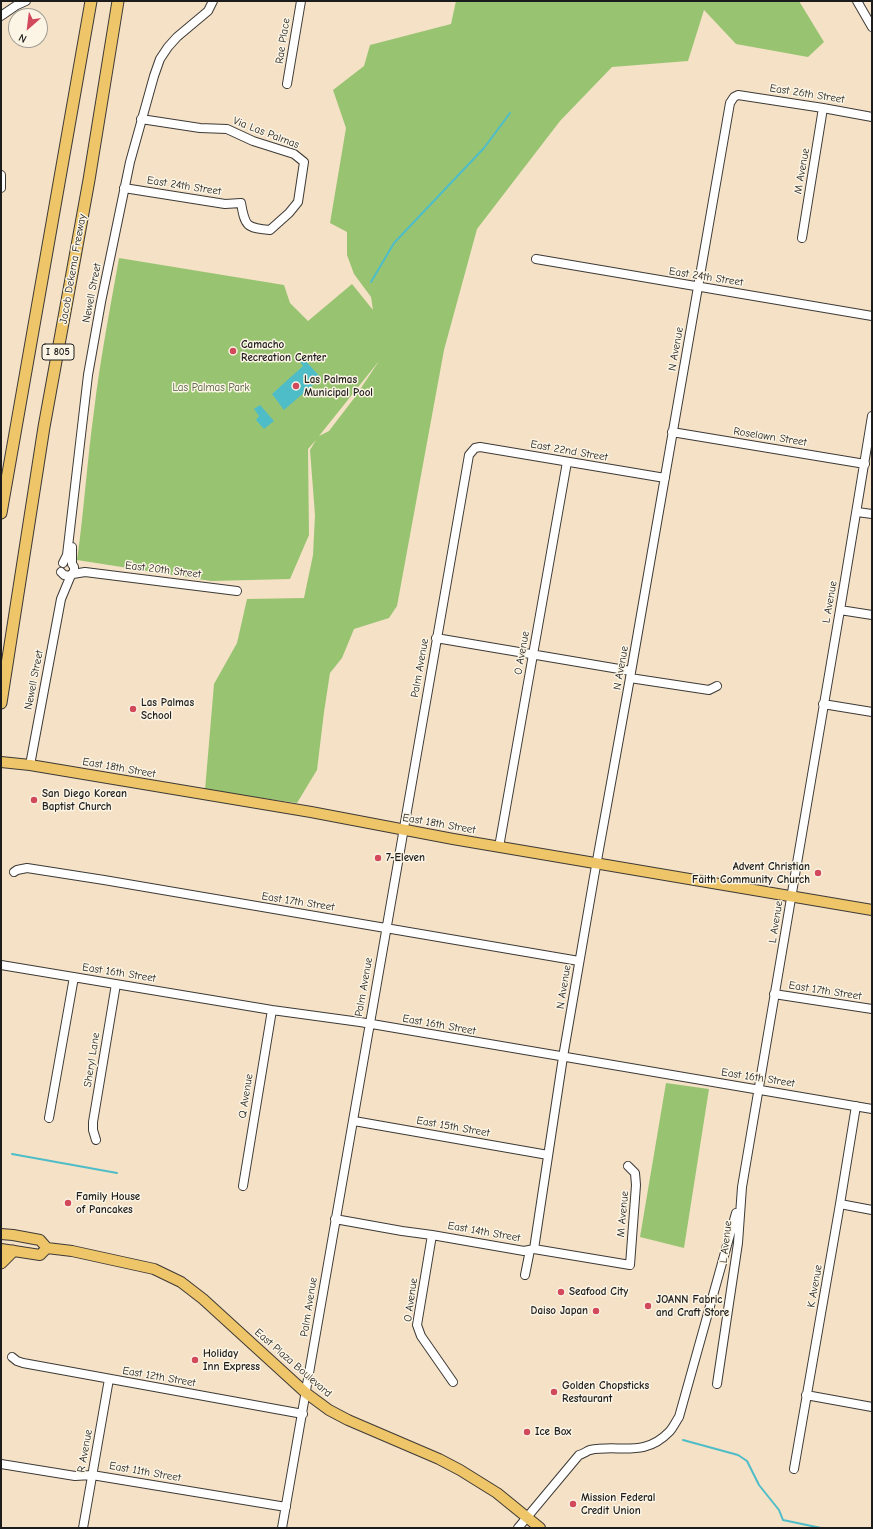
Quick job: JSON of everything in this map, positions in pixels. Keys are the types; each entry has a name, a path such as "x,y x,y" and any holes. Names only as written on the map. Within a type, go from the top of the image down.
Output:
{"highway":[{"name":"I 805","path":"1,513 91,1"},
{"name":"Jacob Dekema Freeway","path":"1,703 44,427 89,180 118,1"},
{"path":"1,1263 13,1251"}],"main road":[{"name":"East 18th Street","path":"1,762 30,765 310,812 500,847 872,910"},
{"name":"East Plaza Boulevard","path":"1,1234 40,1240 47,1248 72,1251 154,1268 181,1282 203,1299 306,1393 329,1410 348,1420 439,1458 497,1493 540,1528"},
{"name":"East Plaza Boulevard","path":"1,1249 40,1255 47,1248"}],"street":[{"path":"1,16 17,5 26,1"},
{"name":"Newell Street","path":"61,599 61,567 67,555 67,546 70,536 88,375 124,188 141,119 160,59 177,37 208,11 213,1"},
{"name":"Rae Place","path":"287,84 301,1"},
{"path":"857,1 872,27"},
{"name":"East 26th Street","path":"738,94 872,117"},
{"name":"N Avenue","path":"525,1275 532,1249 579,961 631,674 730,103 738,94"},
{"name":"M Avenue","path":"802,238 823,108"},
{"name":"Via Las Palmas","path":"141,119 200,128 227,129 253,141 294,154 304,162 298,202 289,213 270,230 257,229 247,224 244,220 241,203"},
{"path":"1,175 1,188"},
{"name":"East 24th Street","path":"124,188 225,204 241,203"},
{"name":"East 24th Street","path":"536,259 872,316"},
{"name":"L Avenue","path":"716,1384 738,1243 742,1187 757,1089 857,512 872,416"},
{"name":"Roselawn Street","path":"672,432 865,464"},
{"name":"East 22nd Street","path":"471,451 480,447 665,478"},
{"name":"Palm Avenue","path":"282,1528 303,1414 335,1219 354,1121 369,1024 436,638 469,455 471,451"},
{"name":"O Avenue","path":"500,847 567,462"},
{"path":"857,512 872,514"},
{"name":"Newell Street","path":"30,765 61,599 72,569 72,546 70,536"},
{"path":"61,572 66,576 72,569 68,562 63,563"},
{"name":"East 20th Street","path":"72,569 85,572 237,591"},
{"path":"840,610 872,615"},
{"path":"436,638 533,654 709,690 717,686"},
{"path":"824,704 872,712"},
{"name":"East 17th Street","path":"14,872 27,868 97,879 579,961"},
{"name":"East 16th Street","path":"1,965 272,1010 369,1024 872,1109"},
{"path":"49,1118 74,977"},
{"name":"Sheryl Lane","path":"96,1140 93,1130 93,1122 116,984"},
{"name":"East 17th Street","path":"774,994 872,1009"},
{"name":"Q Avenue","path":"243,1186 272,1010"},
{"name":"K Avenue","path":"794,1469 856,1106"},
{"name":"East 15th Street","path":"354,1121 548,1155"},
{"name":"M Avenue","path":"628,1166 635,1173 636,1185 630,1266"},
{"path":"518,1528 579,1455 590,1450 632,1449 648,1446 658,1442 670,1432 680,1416 725,1249 734,1222 742,1187"},
{"path":"840,1204 872,1210"},
{"name":"East 14th Street","path":"335,1219 524,1251 532,1249 630,1266"},
{"name":"O Avenue","path":"432,1235 417,1325 421,1336 452,1382"},
{"name":"East 12th Street","path":"12,1357 23,1363 303,1414"},
{"name":"R Avenue","path":"83,1528 109,1379"},
{"path":"806,1395 872,1407"},
{"name":"East 11th Street","path":"1,1464 75,1476 92,1475 286,1507"}],"green space":[{"name":"Las Palmas Park","path":"456,1 799,1 824,42 808,57 736,44 704,10 688,61 612,67 560,121 477,229 444,350 397,606 389,618 354,629 342,658 330,673 317,770 297,803 205,790 214,684 237,643 247,599 304,598 313,555 315,515 310,450 316,440 308,449 309,535 290,579 211,581 77,560 96,392 119,258 284,285 290,303 308,321 352,284 373,310 371,297 354,274 347,255 347,232 330,223 346,128 333,90 364,66 370,45 451,24","holes":["379,361 355,397 329,431 319,436"]},
{"path":"666,1083 709,1089 684,1248 640,1237"}],"water":[{"name":"Las Palmas Municipal Pool","path":"304,359 321,378 284,410 272,394 303,366 300,362"},
{"path":"260,405 274,421 264,429 256,420 259,416 254,409"}],"waterway":[{"path":"371,282 394,243 484,148 510,113"},
{"path":"12,1154 117,1173"},
{"path":"683,1440 738,1455 747,1461 759,1485 779,1510 783,1520 821,1528"}],"place":[{"name":"Camacho Recreation Center","path":"233,351"},
{"name":"Las Palmas Municipal Pool","path":"296,386"},
{"name":"Las Palmas School","path":"133,709"},
{"name":"San Diego Korean Baptist Church","path":"34,800"},
{"name":"7-Eleven","path":"378,858"},
{"name":"Advent Christian Faith Community Church","path":"818,873"},
{"name":"Family House of Pancakes","path":"68,1203"},
{"name":"Seafood City","path":"561,1292"},
{"name":"JOANN Fabric and Craft Store","path":"648,1306"},
{"name":"Daiso Japan","path":"596,1311"},
{"name":"Holiday Inn Express","path":"195,1360"},
{"name":"Golden Chopsticks Restaurant","path":"554,1392"},
{"name":"Ice Box","path":"527,1432"},
{"name":"Mission Federal Credit Union","path":"573,1504"}]}
